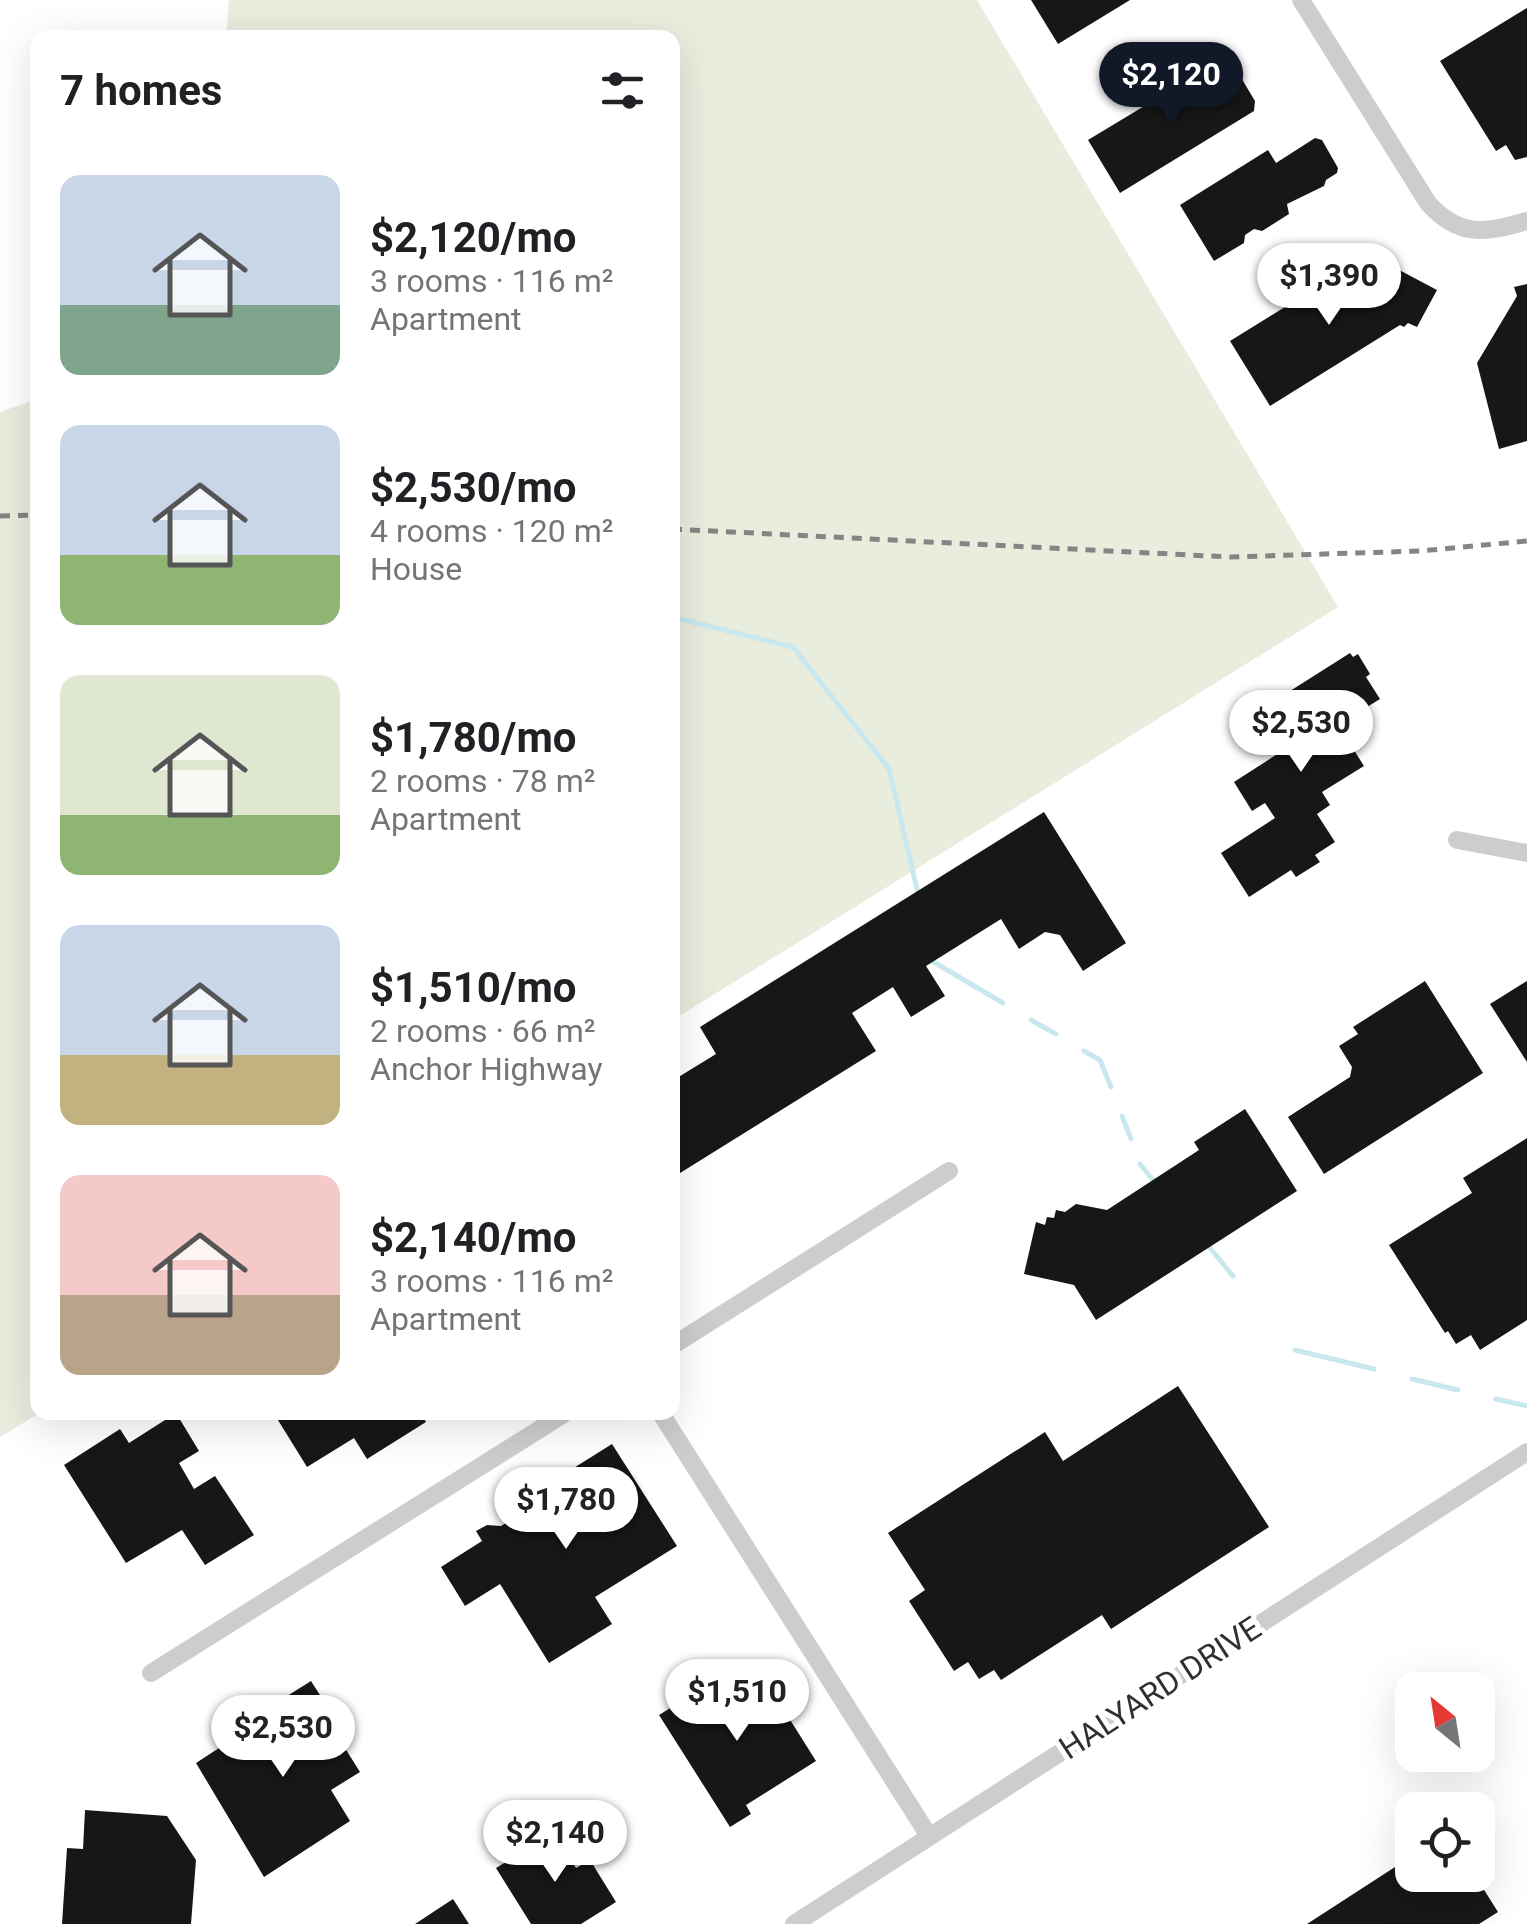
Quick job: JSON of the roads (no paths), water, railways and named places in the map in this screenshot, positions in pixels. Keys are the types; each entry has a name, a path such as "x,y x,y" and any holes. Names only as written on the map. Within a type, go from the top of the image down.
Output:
{"street":[{"path":"1301,0 1438,214 1465,229 1480,231 1527,221"},
{"path":"1456,840 1527,852"},
{"path":"680,1341 949,1171"},
{"path":"151,1673 553,1420"},
{"path":"665,1420 929,1836"},
{"name":"HALYARD DRIVE","path":"794,1924 1527,1452"}],"waterway":[{"path":"680,619 793,647 889,769 919,898"},
{"path":"932,958 1003,1003"},
{"path":"1031,1020 1056,1034"},
{"path":"1084,1051 1100,1060 1111,1087"},
{"path":"1122,1116 1131,1139"},
{"path":"1140,1164 1157,1185"},
{"path":"1206,1243 1233,1276"},
{"path":"1295,1350 1374,1369"},
{"path":"1412,1379 1458,1390"},
{"path":"1496,1399 1527,1406"}],"railway":[{"path":"0,516 30,515"},
{"path":"680,529 1230,557 1420,551 1527,541"}]}
